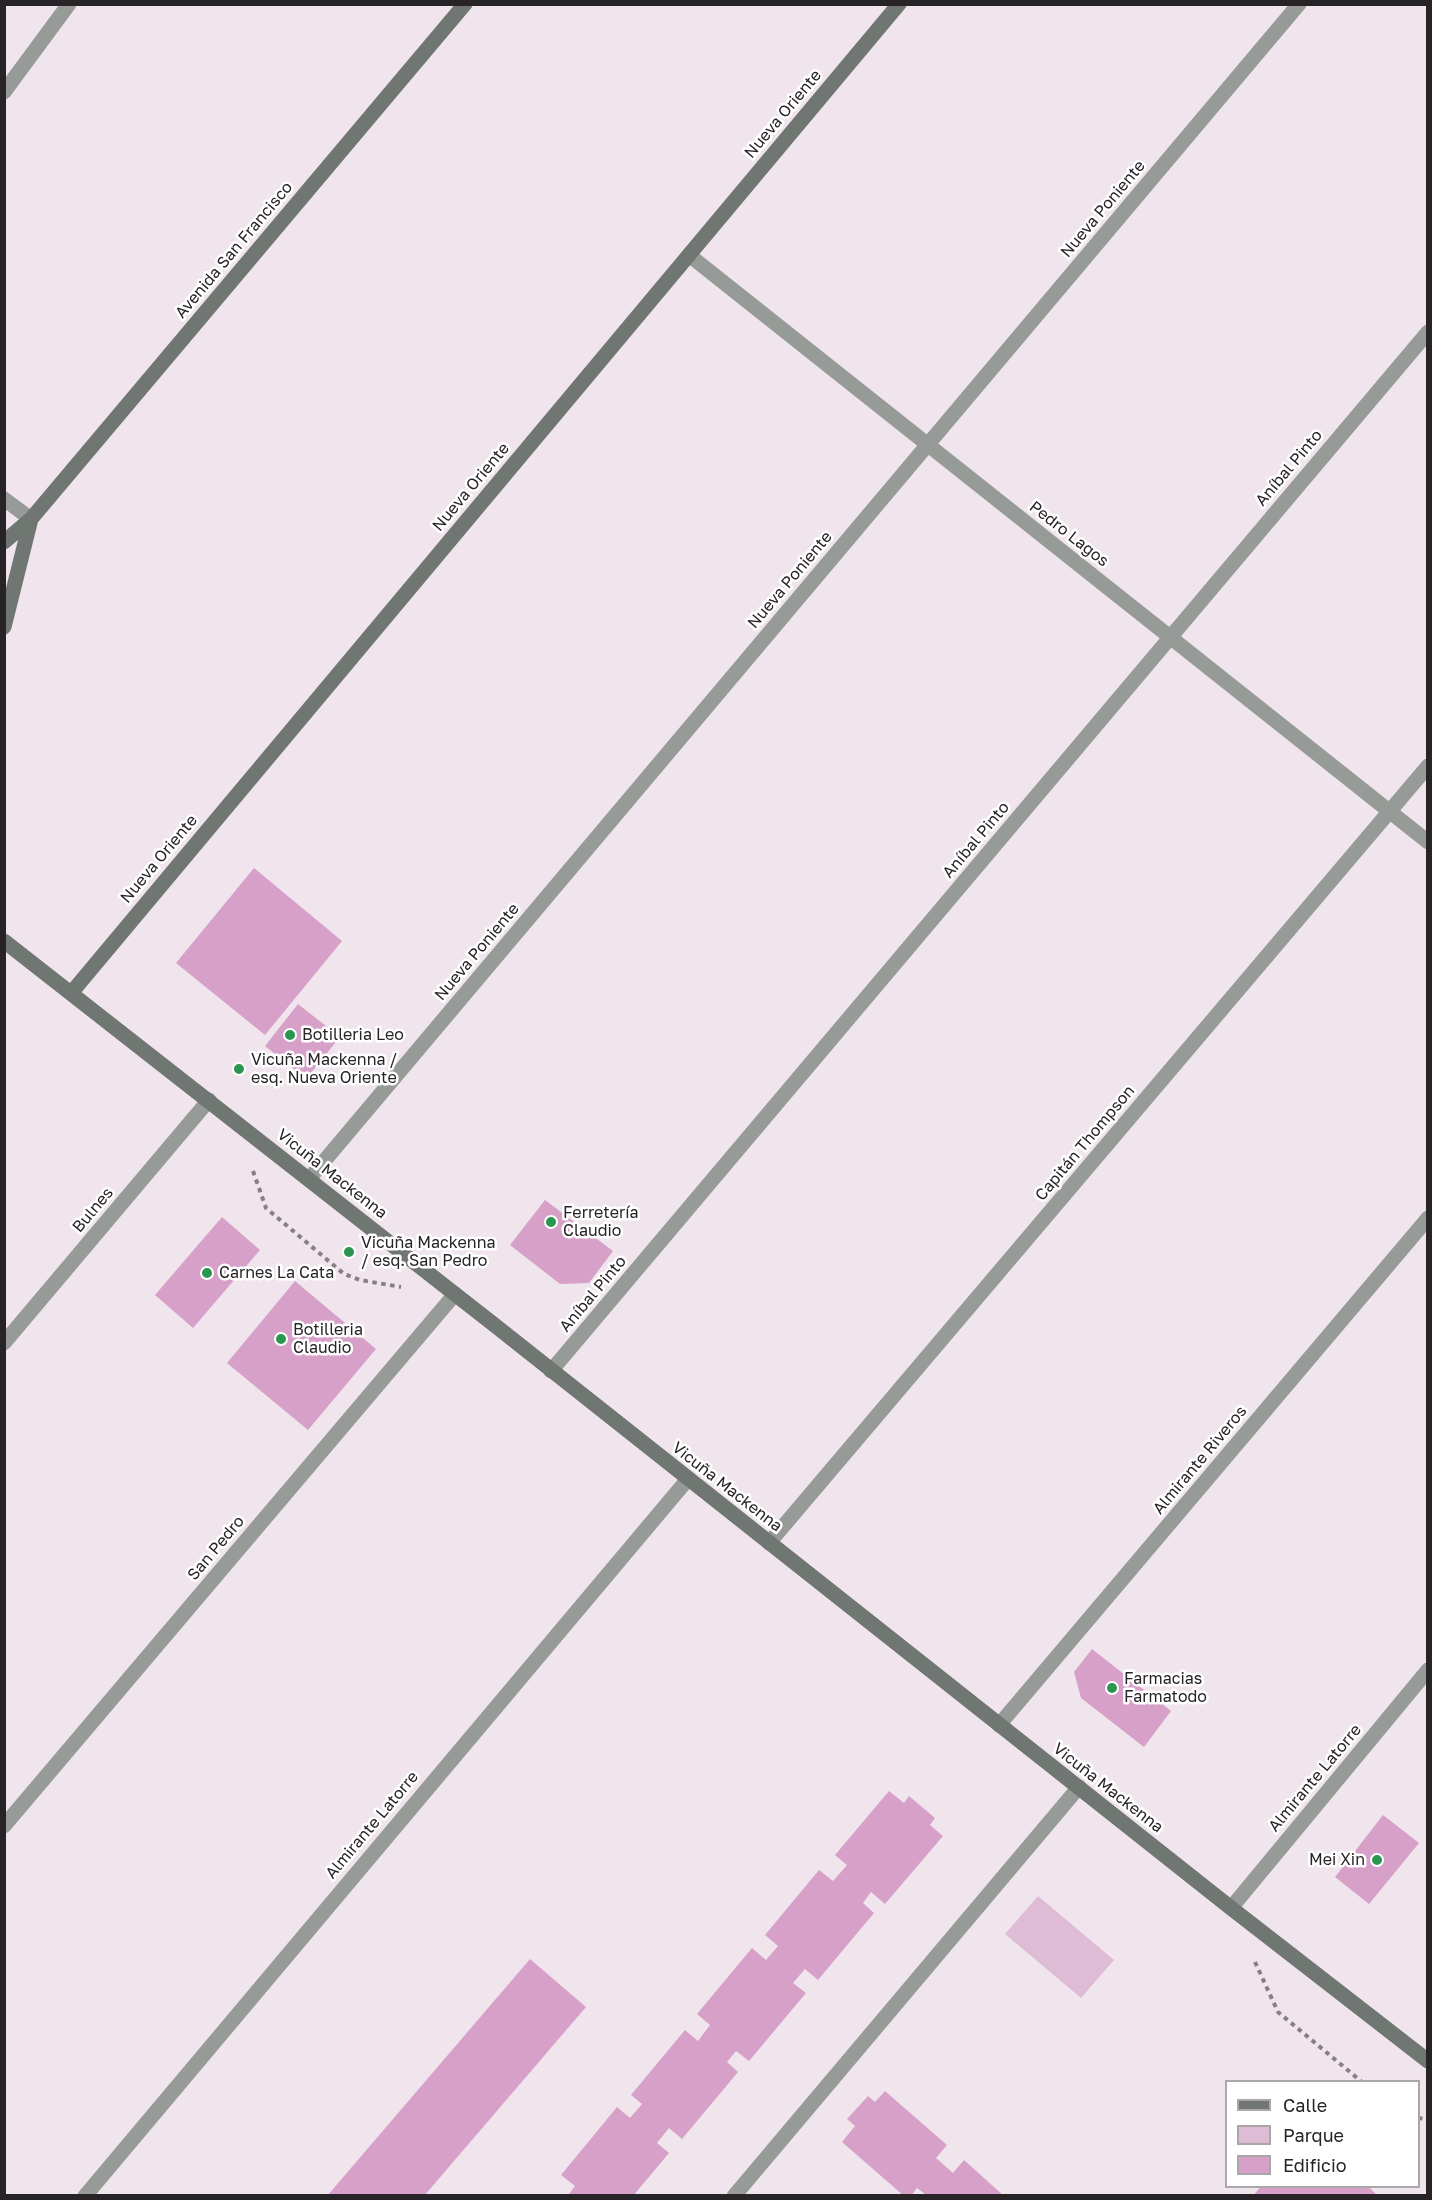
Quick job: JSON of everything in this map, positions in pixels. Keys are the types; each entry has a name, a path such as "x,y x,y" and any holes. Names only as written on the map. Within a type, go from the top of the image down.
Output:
{"main road":[{"name":"Avenida San Francisco","path":"4,542 31,519 465,4"},
{"name":"Nueva Oriente","path":"72,992 899,4"},
{"name":"Avenida San Francisco","path":"4,627 31,519"},
{"name":"Vicuña Mackenna","path":"4,940 1078,1788 1428,2061"}],"street":[{"path":"4,92 69,4"},
{"name":"Nueva Poniente","path":"309,1179 1299,4"},
{"name":"Pedro Lagos","path":"689,255 1428,842"},
{"name":"Aníbal Pinto","path":"551,1371 1428,332"},
{"path":"4,499 31,519"},
{"name":"Capitán Thompson","path":"769,1543 1428,766"},
{"name":"Bulnes","path":"4,1343 209,1100"},
{"name":"Almirante Riveros","path":"999,1725 1428,1218"},
{"name":"San Pedro","path":"4,1826 455,1294"},
{"name":"Almirante Latorre","path":"85,2196 688,1479"},
{"name":"Almirante Latorre","path":"1231,1908 1428,1670"},
{"path":"734,2196 1078,1788"}],"path":[{"path":"252,1167 266,1208 344,1274 360,1281 408,1288"},
{"path":"1254,1959 1278,2012 1360,2080"}],"green space":[{"path":"1038,1896 1114,1960 1081,1998 1005,1934"}],"building":[{"path":"254,868 342,941 265,1035 176,963"},
{"path":"298,1004 340,1037 306,1079 265,1046"},
{"name":"Ferretería Claudio","path":"545,1200 613,1251 589,1283 560,1284 510,1245"},
{"name":"Carnes La Cata","path":"222,1217 260,1250 193,1328 155,1295"},
{"path":"295,1281 376,1349 308,1430 227,1363"},
{"path":"1092,1649 1171,1711 1144,1747 1081,1698 1074,1672"},
{"path":"889,1791 904,1803 909,1796 935,1818 930,1825 943,1836 885,1904 871,1892 863,1903 874,1913 818,1980 805,1969 793,1983 806,1993 749,2061 736,2051 727,2062 738,2072 682,2139 669,2128 657,2143 669,2153 633,2196 571,2196 569,2194 575,2186 561,2175 617,2107 630,2118 642,2104 631,2095 685,2030 698,2041 710,2025 697,2014 752,1948 766,1960 778,1946 765,1935 819,1870 833,1881 847,1865 835,1855"},
{"name":"Mei Xin","path":"1383,1815 1419,1843 1369,1904 1335,1877"},
{"path":"530,1959 586,2007 424,2196 327,2196"},
{"path":"885,2091 947,2145 936,2158 953,2173 964,2160 1004,2196 923,2196 925,2194 917,2188 911,2196 904,2196 842,2142 855,2126 847,2119 868,2096 875,2102"},
{"path":"1259,2188 1370,2188 1378,2196 1253,2196"}],"place":[{"name":"Botilleria Leo","path":"290,1035"},
{"name":"Vicuña Mackenna / esq. Nueva Oriente","path":"239,1069"},
{"name":"Ferretería Claudio","path":"551,1222"},
{"name":"Vicuña Mackenna / esq. San Pedro","path":"349,1252"},
{"name":"Carnes La Cata","path":"207,1273"},
{"name":"Botilleria Claudio","path":"281,1339"},
{"name":"Farmacias Farmatodo","path":"1112,1688"},
{"name":"Mei Xin","path":"1377,1860"}]}
